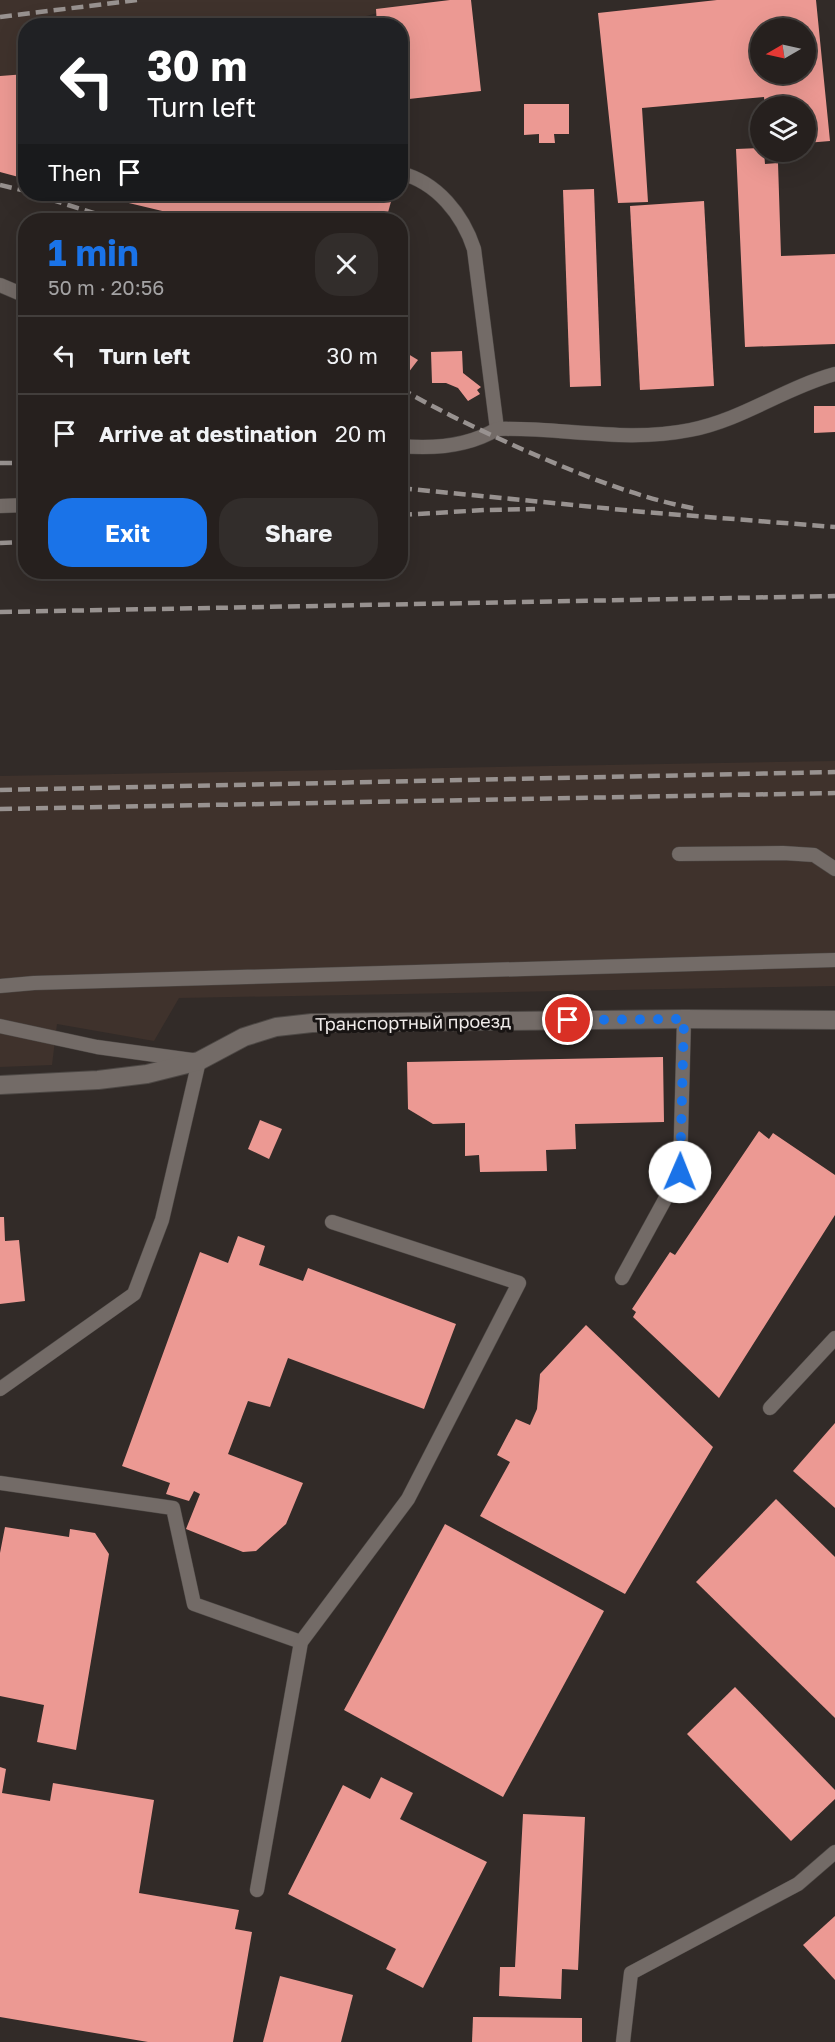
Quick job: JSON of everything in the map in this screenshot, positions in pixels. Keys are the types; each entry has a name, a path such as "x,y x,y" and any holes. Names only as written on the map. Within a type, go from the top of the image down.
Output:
{"street":[{"name":"Транспортный проезд","path":"0,1084 98,1080 147,1074 198,1061 244,1037 276,1027 312,1023 684,1019 835,1020"}],"lane":[{"path":"408,177 426,185 447,200 469,234 474,249 497,429"},
{"path":"0,285 18,293"},
{"path":"408,447 424,448 452,445 489,434 497,429 553,430 616,436 654,436 690,430 723,422 797,388 835,374"},
{"path":"0,506 18,505"},
{"path":"679,854 814,855 835,869"},
{"path":"0,986 34,982 835,960"},
{"path":"622,1278 680,1172 684,1019"},
{"path":"0,1026 97,1047 198,1061 162,1220 134,1294 0,1389"},
{"path":"257,1890 301,1642 408,1499 519,1283 332,1222"},
{"path":"770,1408 835,1338"},
{"path":"0,1483 173,1508 194,1604 301,1642"},
{"path":"623,2042 631,1973 798,1884 835,1852"}],"shaded area":[{"path":"0,0 427,0 359,18 18,18 18,75 0,76"},
{"path":"835,761 835,986 179,998 154,1041 57,1024 52,1065 0,1067 0,776"}],"building":[{"path":"450,0 471,0 481,91 408,99 408,18 377,18 376,9"},
{"path":"717,0 816,0 830,141 816,142 816,96 750,96 750,98 642,108 648,202 618,203 598,13"},
{"path":"18,75 18,177 0,172 0,76"},
{"path":"524,104 569,104 569,134 554,134 555,143 539,143 539,134 524,135"},
{"path":"750,148 750,162 778,163 781,256 835,254 835,344 745,347 736,149"},
{"path":"594,189 601,386 570,387 563,190"},
{"path":"120,201 391,201 388,213 171,213"},
{"path":"704,201 714,386 640,390 630,206"},
{"path":"462,351 463,373 481,387 477,390 480,394 468,401 458,388 446,383 432,383 431,352"},
{"path":"408,354 418,360 408,373"},
{"path":"814,406 835,406 835,432 814,433"},
{"path":"663,1057 664,1122 575,1124 576,1149 546,1150 547,1171 480,1172 479,1155 465,1156 465,1123 433,1124 408,1109 407,1062"},
{"path":"260,1120 282,1129 269,1159 248,1149"},
{"path":"759,1131 769,1139 773,1133 835,1175 835,1215 719,1398 633,1317 636,1312 632,1309 670,1252 675,1255"},
{"path":"0,1217 4,1217 5,1241 19,1240 25,1301 0,1304"},
{"path":"238,1236 265,1246 259,1265 303,1281 308,1268 456,1324 424,1409 288,1358 270,1407 248,1401 228,1454 303,1483 286,1524 256,1551 243,1552 186,1529 200,1494 194,1491 189,1501 166,1494 170,1483 122,1466 200,1252 228,1263"},
{"path":"586,1325 713,1447 625,1594 480,1516 510,1462 497,1455 516,1419 530,1425 537,1409 540,1374"},
{"path":"835,1423 835,1508 793,1471"},
{"path":"776,1499 835,1557 835,1718 696,1582"},
{"path":"445,1524 604,1611 503,1797 344,1710"},
{"path":"5,1527 69,1537 70,1529 95,1533 109,1554 76,1750 37,1742 44,1705 0,1696 0,1553"},
{"path":"735,1687 835,1790 835,1799 791,1841 687,1734"},
{"path":"0,1767 6,1769 2,1793 50,1801 53,1783 154,1800 139,1893 239,1910 235,1929 252,1932 233,2042 148,2042 0,2017"},
{"path":"381,1777 413,1793 400,1819 487,1862 423,1988 386,1969 396,1949 288,1894 343,1785 370,1799"},
{"path":"523,1814 585,1817 578,1970 562,1969 561,1999 499,1996 500,1967 515,1967"},
{"path":"835,1916 835,1980 803,1945"},
{"path":"280,1976 353,1995 341,2042 263,2042"},
{"path":"473,2017 582,2018 582,2042 472,2042"}],"railway":[{"path":"0,17 137,0"},
{"path":"0,185 18,189"},
{"path":"55,201 94,213"},
{"path":"408,393 471,426 559,465 627,491 697,509"},
{"path":"0,463 18,463"},
{"path":"408,489 644,512 835,527"},
{"path":"408,515 535,509"},
{"path":"0,543 18,542"},
{"path":"0,612 835,596"},
{"path":"0,790 835,772"},
{"path":"0,809 835,793"}],"route":[{"path":"568,1020 684,1019 680,1172"}]}
